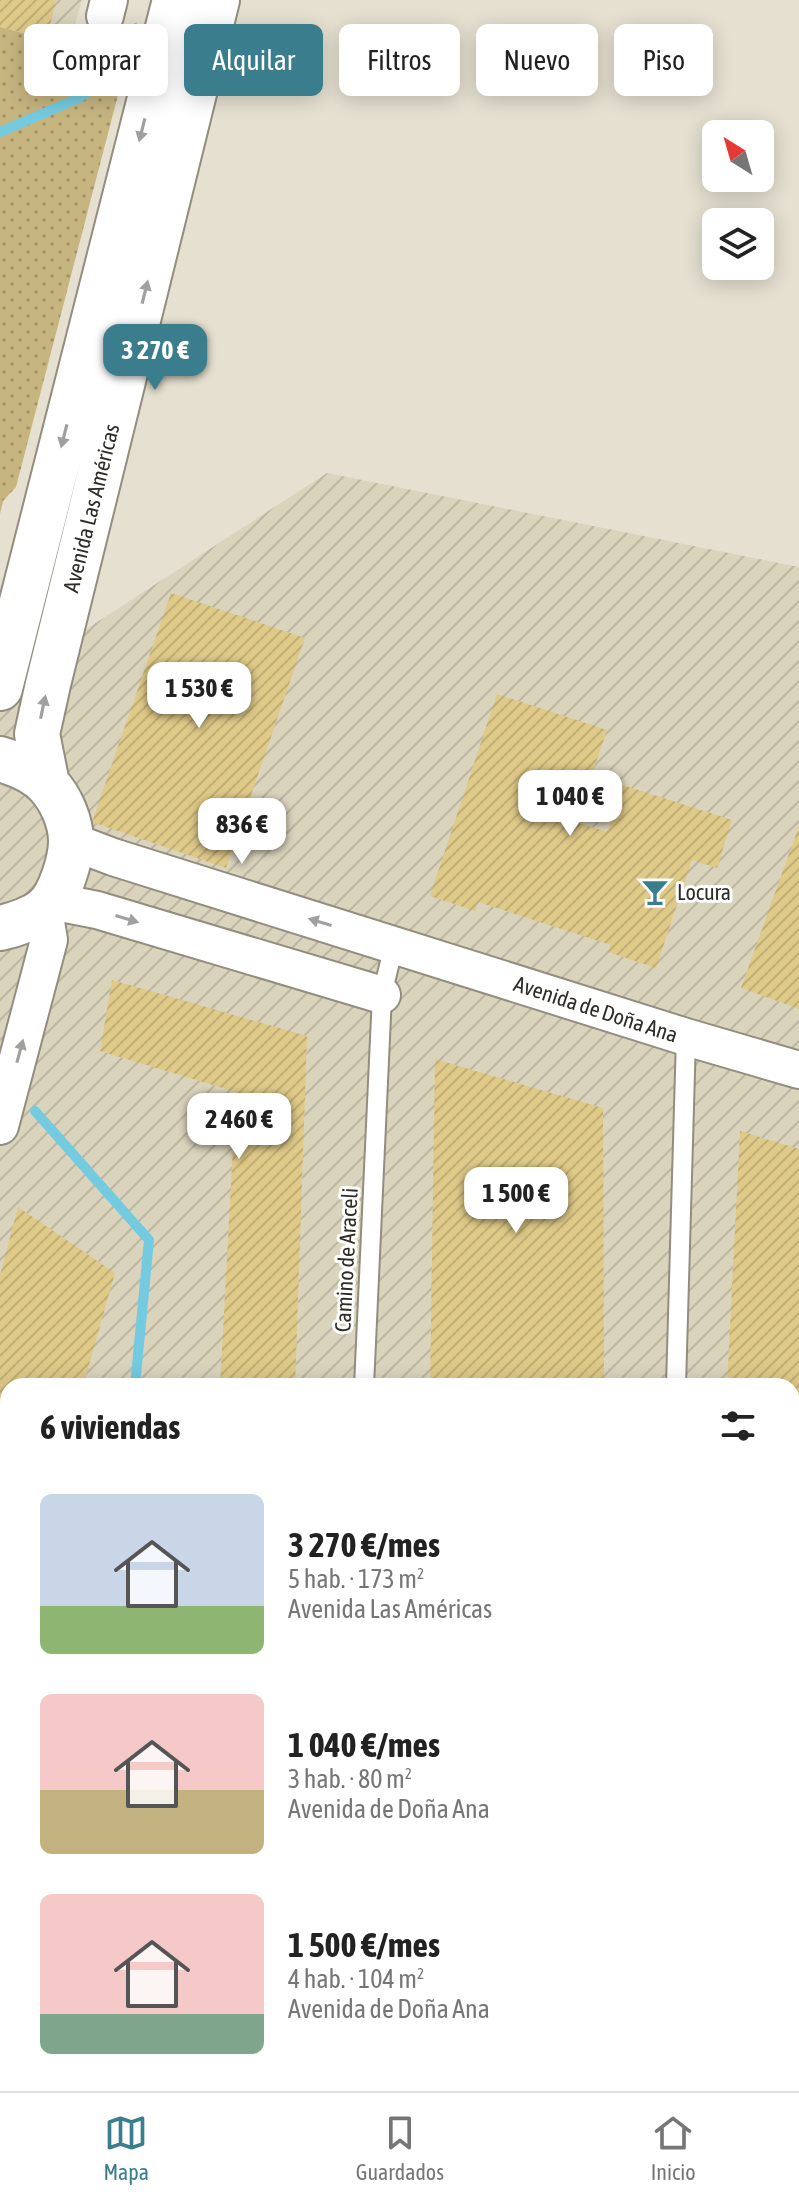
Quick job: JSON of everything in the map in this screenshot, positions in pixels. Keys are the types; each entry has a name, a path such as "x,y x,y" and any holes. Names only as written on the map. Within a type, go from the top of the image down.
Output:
{"street":[{"name":"Avenida Las Américas","path":"0,688 175,0"},
{"name":"Avenida Las Américas","path":"47,784 37,734 217,0"},
{"path":"0,759 20,764 47,784 64,808 71,841 64,878 21,920"},
{"name":"Avenida de Doña Ana","path":"71,841 113,857 799,1070"},
{"path":"21,920 97,910 382,995"},
{"path":"0,1126 49,940 21,920"}],"lane":[{"name":"Camino de Araceli","path":"364,1378 382,995 394,945"},
{"path":"676,1378 686,1037"}],"shaded area":[{"path":"0,0 82,0 75,24 24,24 24,33 0,27"},
{"path":"0,27 24,33 24,96 118,96 16,487 3,501 0,514"},
{"path":"327,473 799,567 799,1378 0,1378 0,685"}],"building":[{"path":"0,0 56,0 50,24 24,24 24,33 0,27"},
{"path":"171,593 305,638 226,868 92,822"},
{"path":"497,694 607,730 576,822 607,832 623,785 732,820 717,868 692,860 656,968 608,952 611,945 478,902 475,911 430,896"},
{"path":"799,826 799,1009 741,988"},
{"path":"112,980 307,1036 295,1378 220,1378 236,1092 100,1051"},
{"path":"435,1059 603,1108 604,1378 430,1378"},
{"path":"740,1131 799,1149 799,1378 727,1378"},
{"path":"18,1207 115,1273 85,1378 0,1378 0,1275"}],"waterway":[{"path":"0,132 82,96"},
{"path":"35,1111 149,1240 136,1378"}],"place":[{"name":"Locura","path":"655,892"}]}
